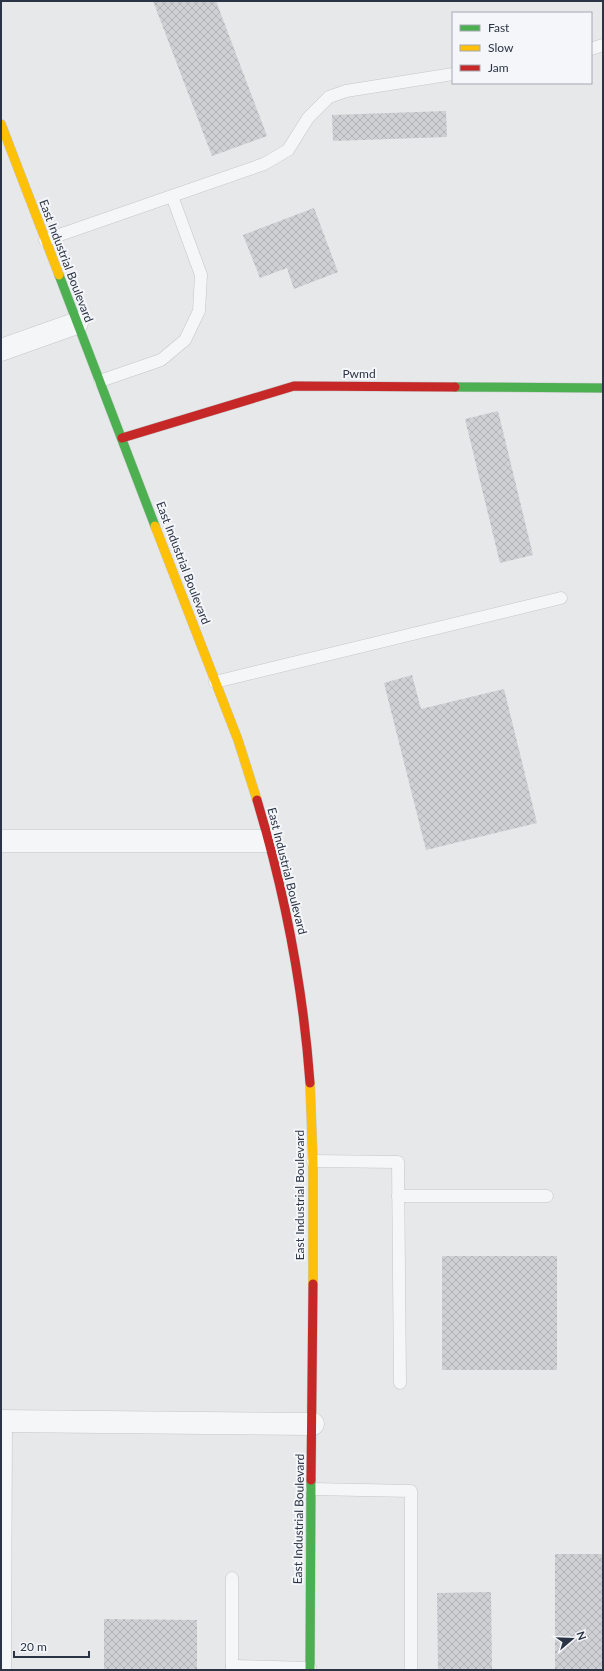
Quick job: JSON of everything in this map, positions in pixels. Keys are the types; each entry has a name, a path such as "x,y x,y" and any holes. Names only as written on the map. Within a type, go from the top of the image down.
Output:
{"street":[{"name":"East Industrial Boulevard","path":"1,124 249,774 270,841 287,912 300,981 309,1058 313,1161 310,1669"},
{"path":"1,350 77,322"},
{"name":"Pwmd","path":"122,438 294,386 603,388"},
{"path":"1,841 270,841"},
{"path":"4,1421 312,1424"}],"lane":[{"path":"592,49 603,45"},
{"path":"45,240 264,164 288,150 308,118 329,96 346,91 452,74"},
{"path":"100,381 161,360 185,340 199,312 201,276 172,196"},
{"path":"215,682 561,598"},
{"path":"313,1161 398,1162 400,1383"},
{"path":"398,1196 546,1196"},
{"path":"4,1421 5,1670"},
{"path":"312,1489 411,1490 411,1670"},
{"path":"232,1578 232,1668 310,1669"}],"building":[{"path":"153,1 216,1 267,136 212,156"},
{"path":"446,111 447,137 333,141 332,115"},
{"path":"314,208 338,272 294,289 287,268 260,278 243,235"},
{"path":"498,411 533,555 500,563 465,419"},
{"path":"412,675 421,709 504,689 537,823 426,850 384,683"},
{"path":"442,1256 557,1256 557,1370 442,1370"},
{"path":"555,1554 603,1554 603,1670 555,1670"},
{"path":"491,1592 492,1670 438,1670 437,1593"},
{"path":"104,1619 197,1620 197,1670 104,1670"}],"traffic: fast":[{"path":"59,275 155,526"},
{"path":"455,387 603,388"},
{"path":"310,1670 311,1480"}],"traffic: slow":[{"path":"1,124 59,275"},
{"path":"155,526 238,740 257,800"},
{"path":"310,1083 313,1163 313,1284"}],"traffic: jam":[{"path":"122,438 294,386 455,387"},
{"path":"257,800 276,870 298,975 310,1083"},
{"path":"311,1480 313,1284"}]}
